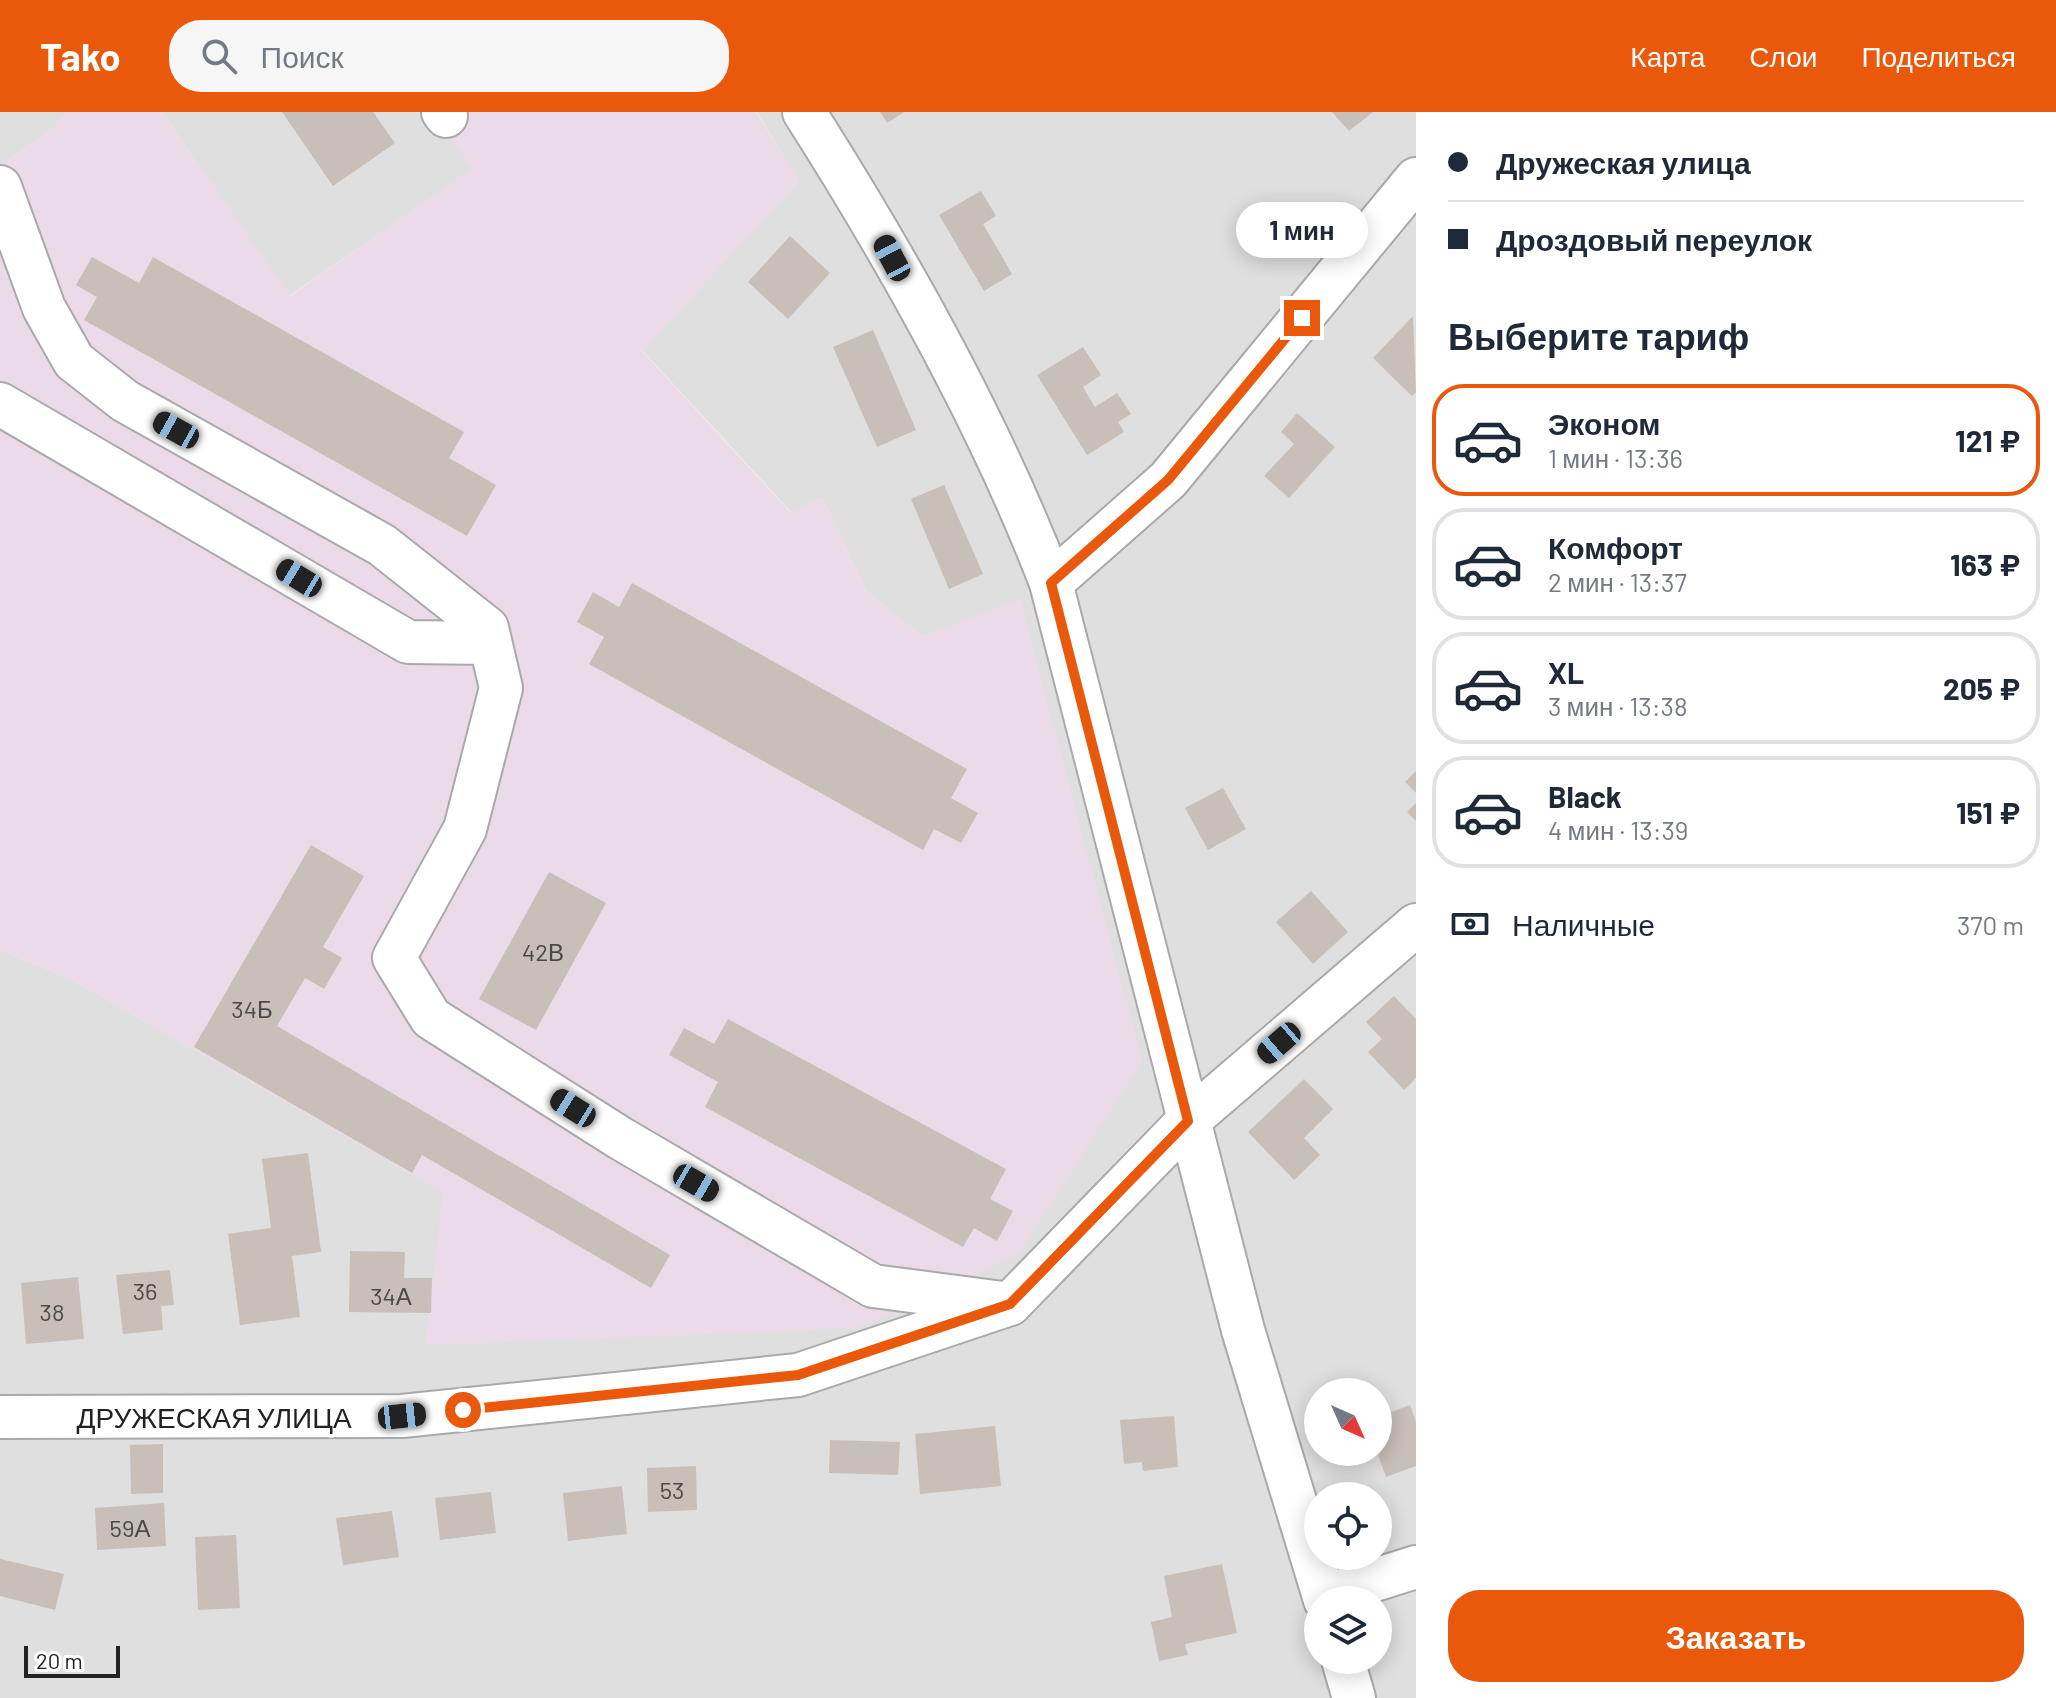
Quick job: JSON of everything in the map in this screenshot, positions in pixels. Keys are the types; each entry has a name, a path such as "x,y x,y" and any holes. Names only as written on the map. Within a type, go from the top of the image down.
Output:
{"street":[{"path":"804,112 865,208 979,422 1024,513 1051,583 1188,1121 1269,1420 1320,1586"},
{"path":"1051,583 1168,480 1416,179"},
{"path":"0,187 44,308 74,361 125,401 382,545 487,628 501,688 465,829 394,958 431,1018 620,1138 873,1286 1010,1304"},
{"path":"0,404 408,642 490,643"},
{"name":"ДРУЖЕСКАЯ УЛИЦА","path":"0,1417 402,1416 798,1375 1010,1304 1188,1121 1416,925"},
{"path":"1360,1586 1416,1567"},
{"path":"1347,1674 1354,1698"}],"shaded area":[{"path":"0,112 67,112 54,128 0,166"},
{"path":"67,112 162,112 290,296 472,169 434,112 756,112 800,181 642,351 791,513 822,498 867,592 923,637 1020,599 1142,1061 1018,1255 857,1328 426,1345 443,1193 73,980 0,950 0,166 54,128"},
{"path":"162,112 434,112 473,169 289,296"},
{"path":"757,112 1416,112 1416,1698 0,1698 0,950 73,980 444,1193 426,1345 1048,709 1020,600 923,637 867,592 822,498 792,513 642,350 799,181"}],"building":[{"path":"282,112 373,112 395,143 333,186"},
{"path":"880,112 904,112 887,123"},
{"path":"1332,112 1373,112 1349,131"},
{"path":"981,191 996,216 983,224 1012,274 984,291 939,215"},
{"path":"790,236 830,273 788,319 748,282"},
{"path":"92,257 139,283 153,257 464,432 449,458 496,485 467,536 84,320 97,297 76,285"},
{"path":"1413,316 1416,392 1412,396 1373,358"},
{"path":"873,330 916,430 877,447 833,347"},
{"path":"1083,347 1101,375 1083,387 1095,407 1117,393 1131,414 1118,422 1124,432 1087,455 1037,375"},
{"path":"1297,413 1335,447 1289,498 1264,476 1294,444 1281,432"},
{"path":"944,485 983,574 949,589 911,499"},
{"path":"632,583 967,769 951,798 978,813 961,843 934,829 923,850 589,664 604,637 577,622 593,592 619,607"},
{"path":"1416,771 1416,793 1405,782"},
{"path":"1223,788 1246,829 1208,850 1185,808"},
{"path":"1416,803 1416,821 1407,812"},
{"path":"311,845 364,876 323,947 342,958 324,989 305,978 277,1026 670,1255 651,1288 422,1155 412,1173 194,1047"},
{"path":"549,872 606,903 536,1030 479,999"},
{"path":"1311,891 1348,932 1313,964 1276,922"},
{"path":"1394,996 1416,1019 1416,1078 1404,1090 1368,1052 1382,1039 1366,1022"},
{"path":"728,1019 1006,1169 990,1199 1013,1211 997,1241 974,1228 963,1247 705,1107 718,1082 669,1055 684,1028 714,1044"},
{"path":"1304,1079 1333,1109 1304,1138 1320,1155 1294,1180 1248,1132"},
{"path":"308,1153 321,1252 292,1256 300,1317 240,1325 228,1234 271,1228 262,1159"},
{"path":"350,1251 405,1252 404,1278 432,1278 431,1313 349,1312"},
{"path":"170,1270 174,1305 161,1306 163,1330 123,1334 116,1275"},
{"path":"78,1277 84,1339 26,1344 21,1283"},
{"path":"1410,1405 1416,1422 1416,1466 1386,1477 1382,1466 1392,1466 1392,1412"},
{"path":"1174,1416 1178,1467 1143,1471 1142,1462 1124,1464 1120,1420"},
{"path":"995,1426 1001,1486 920,1494 915,1434"},
{"path":"830,1440 900,1442 898,1475 829,1473"},
{"path":"163,1444 163,1493 131,1494 130,1445"},
{"path":"696,1466 697,1510 648,1512 647,1468"},
{"path":"622,1486 627,1534 568,1541 563,1493"},
{"path":"491,1492 496,1533 440,1540 435,1498"},
{"path":"164,1503 166,1546 97,1550 95,1508"},
{"path":"392,1511 399,1557 343,1565 336,1518"},
{"path":"236,1535 240,1608 198,1610 195,1537"},
{"path":"0,1559 64,1574 55,1610 0,1596"},
{"path":"1222,1564 1237,1633 1185,1644 1188,1655 1159,1661 1151,1622 1172,1617 1164,1576"}],"route":[{"path":"463,1410 798,1375 1010,1304 1188,1121 1051,583 1168,480 1302,318"}]}
